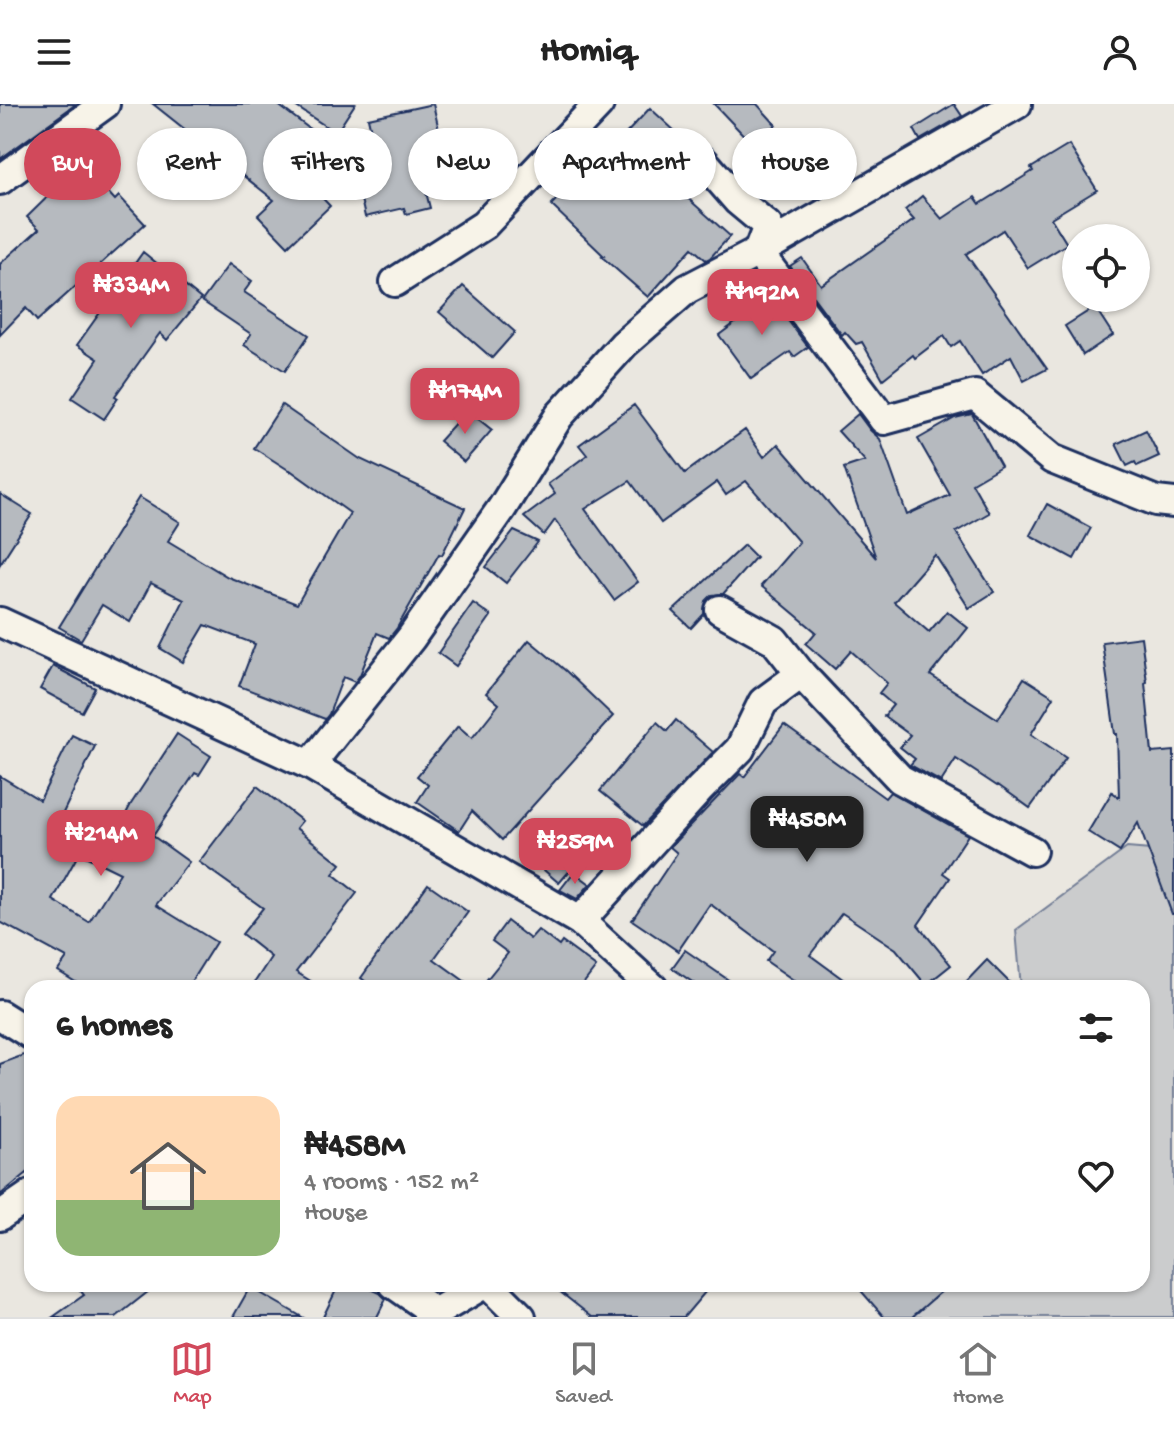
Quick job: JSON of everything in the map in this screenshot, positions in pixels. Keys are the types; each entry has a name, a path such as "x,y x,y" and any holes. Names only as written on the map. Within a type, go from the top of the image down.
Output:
{"street":[{"path":"0,180 105,104"},
{"path":"395,282 484,225 599,104"},
{"path":"310,765 411,638 502,508 559,416 624,344 687,289 758,252 1017,104"},
{"path":"716,176 738,201 768,226 758,252"},
{"path":"758,252 884,420 975,395 1052,459 1156,501 1174,503"},
{"path":"720,610 774,640 801,674 900,779 1032,851"},
{"path":"0,622 310,765 580,921 644,980"},
{"path":"580,921 740,749 763,702 801,674"},
{"path":"0,1015 24,1030"},
{"path":"0,1216 24,1200"},
{"path":"404,1292 431,1315 472,1292"},
{"path":"494,1292 521,1317"}],"shaded area":[{"path":"1127,848 1174,852 1174,1317 906,1317 924,1292 1150,1292 1150,980 1020,980 1016,930"}],"building":[{"path":"0,104 76,104 43,128 24,128 24,142 0,159"},
{"path":"153,104 277,104 308,128 263,128 263,191 247,179 247,128 183,128"},
{"path":"292,104 355,104 339,128 328,128"},
{"path":"433,104 439,128 408,128 408,200 428,200 430,208 406,214 404,208 365,217 361,200 392,200 392,128 370,128 368,118"},
{"path":"714,104 757,104 776,125 773,128 737,128"},
{"path":"954,104 962,116 920,140 914,129"},
{"path":"650,108 672,128 631,128"},
{"path":"1069,145 1097,190 1051,218 1062,236 1062,247 1028,268 1003,230 966,254 1047,369 1024,381 1011,356 982,375 960,341 951,347 944,336 883,379 862,342 856,344 845,332 842,335 790,266 802,258 821,285 914,220 905,210 922,196 942,219 975,197 980,204 1033,171 1031,168"},
{"path":"121,198 145,224 37,321 26,308 0,335 0,264 39,229 27,217 44,200"},
{"path":"274,200 324,200 330,206 288,246 258,215"},
{"path":"556,200 690,200 730,236 706,260 692,248 648,297 602,257 551,205"},
{"path":"143,252 201,299 167,340 160,333 115,396 118,398 104,419 72,398 98,359 77,345"},
{"path":"229,264 252,281 244,292 309,335 285,371 244,345 251,334 202,301"},
{"path":"761,285 808,347 794,357 790,352 751,379 719,335 763,302 754,290"},
{"path":"463,286 515,332 492,358 439,312"},
{"path":"1087,312 1098,312 1113,335 1083,355 1065,326"},
{"path":"282,405 360,459 465,508 442,555 439,554 397,628 389,638 377,633 360,675 355,682 343,677 325,719 239,686 255,644 205,625 183,662 160,648 184,600 151,583 130,622 102,605 81,640 59,627 139,497 180,522 168,541 228,577 297,604 350,513 254,448"},
{"path":"634,405 685,473 745,430 764,457 778,444 876,558 844,468 865,461 838,431 858,414 880,439 907,515 950,495 918,439 955,418 972,414 1001,466 972,483 989,513 956,532 994,592 969,608 935,555 894,602 929,632 947,611 968,628 930,675 998,719 1024,678 1054,697 1031,734 1066,758 1030,808 956,759 941,782 910,765 915,759 900,747 910,735 884,716 893,705 879,693 887,683 851,651 835,669 806,644 816,632 761,586 799,542 746,481 726,495 717,482 661,523 630,481 585,509 638,582 614,600 555,520 544,535 524,517 555,494 548,484 587,455 579,445"},
{"path":"467,410 492,430 464,462 439,441"},
{"path":"1146,430 1159,456 1137,466 1135,462 1127,466 1116,444"},
{"path":"0,494 32,514 0,564"},
{"path":"1047,504 1091,528 1074,559 1030,535"},
{"path":"514,531 538,542 506,583 486,567"},
{"path":"744,545 756,557 723,594 712,595 706,601 704,614 691,628 673,611"},
{"path":"473,603 491,616 456,666 438,653"},
{"path":"1141,637 1152,753 1174,751 1174,914 1138,823 1120,852 1088,832 1112,792 1119,797 1117,734 1102,642"},
{"path":"529,640 613,716 502,840 472,811 459,831 417,802 428,785 417,776 458,726 472,738 499,704 486,693"},
{"path":"53,666 95,688 82,712 40,689"},
{"path":"676,720 713,752 643,826 600,791 657,722 667,731"},
{"path":"784,725 885,798 890,792 968,835 943,873 950,878 918,925 951,965 932,980 922,980 896,949 842,913 810,955 844,980 793,980 766,961 773,951 710,904 678,951 632,920 677,853 670,847 740,774 744,777"},
{"path":"177,734 211,756 199,775 195,773 153,836 189,862 156,905 216,942 192,980 72,980 58,971 67,958 0,922 0,776 40,800 72,735 95,746 62,815 113,839 131,804","holes":["79,853 120,873 89,922 53,900"]},
{"path":"257,786 302,821 296,828 341,864 333,874 357,893 296,972 309,980 256,980 271,957 242,934 263,908 199,862"},
{"path":"566,831 588,850 559,883 538,865"},
{"path":"574,872 590,884 577,899 560,890"},
{"path":"428,884 468,912 434,959 463,980 361,978"},
{"path":"507,921 530,939 538,930 559,946 562,942 596,967 586,980 486,980 508,953 492,941"},
{"path":"685,950 728,980 689,980 672,968"},
{"path":"987,960 1007,980 968,980"},
{"path":"24,1055 24,1176 0,1195 0,1064"},
{"path":"82,1292 148,1292 116,1317 53,1317 84,1295"},
{"path":"247,1292 259,1292 302,1317 233,1317"},
{"path":"335,1292 378,1292 386,1299 377,1317 323,1317"},
{"path":"560,1292 705,1292 684,1317 592,1317"},
{"path":"862,1292 941,1292 912,1317 884,1317"}]}
